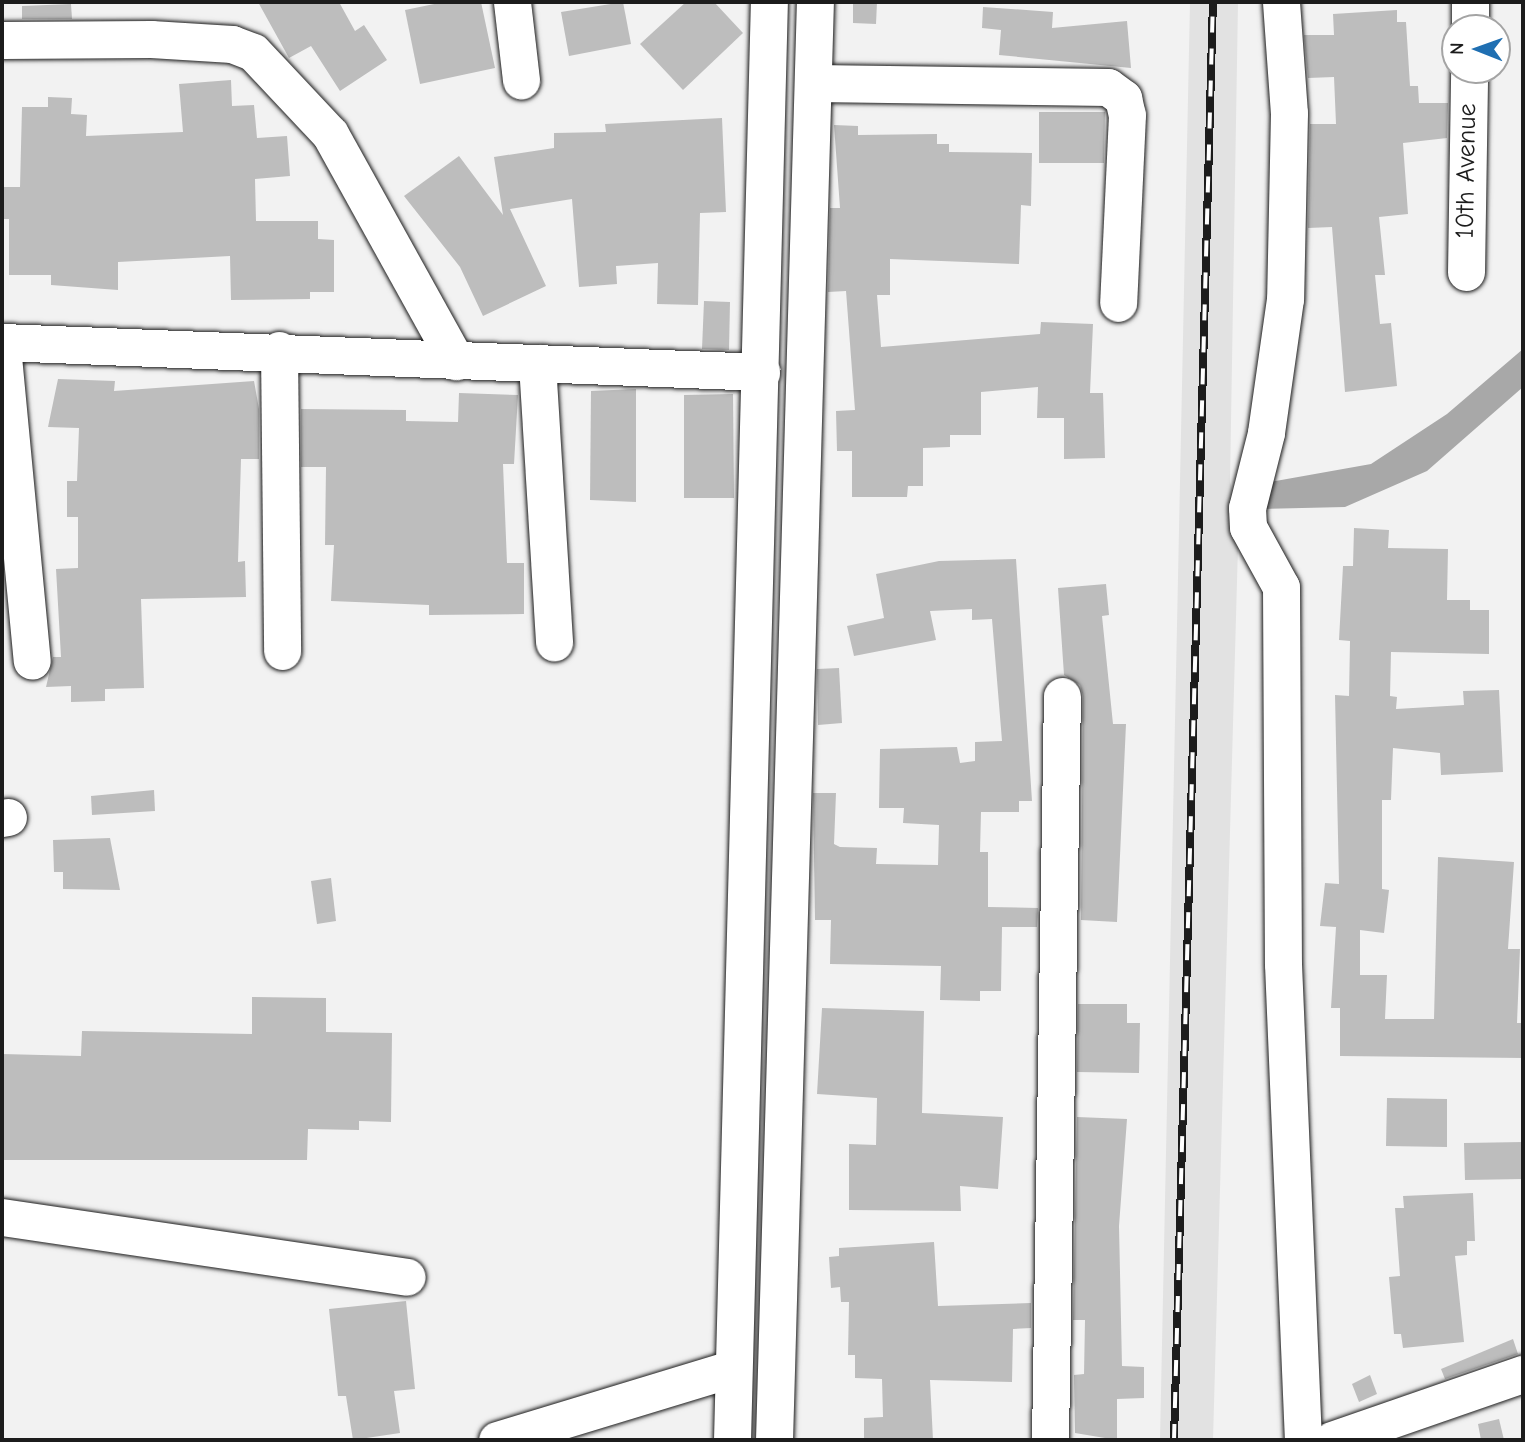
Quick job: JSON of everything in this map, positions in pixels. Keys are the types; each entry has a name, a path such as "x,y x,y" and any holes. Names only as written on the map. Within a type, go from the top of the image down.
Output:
{"street":[{"path":"512,2 521,80"},
{"path":"732,1440 769,2"},
{"path":"774,1440 815,2"},
{"path":"1281,2 1289,114 1285,299 1266,433 1247,508 1248,527 1281,587 1283,964 1303,1440"},
{"path":"2,40 151,39 232,44 253,52 330,134 456,361"},
{"path":"814,83 1108,87 1123,99 1126,115 1118,303"},
{"name":"10th Avenue","path":"1466,272 1469,84"},
{"path":"32,661 2,344 279,350 456,361 761,372"},
{"path":"279,350 282,651"},
{"path":"537,363 554,642"},
{"path":"1050,1440 1062,696"},
{"path":"2,1217 407,1277"},
{"path":"497,1440 732,1369"},
{"path":"1332,1440 1403,1428 1523,1374"}],"shaded area":[{"path":"1190,2 1238,2 1230,482 1239,510 1213,1440 1160,1440"},
{"path":"1523,349 1523,387 1427,471 1345,507 1262,509 1258,484 1371,464 1447,414"}],"building":[{"path":"258,2 339,2 355,31 364,25 387,60 340,91 311,46 289,58"},
{"path":"444,2 481,2 495,68 420,84 405,10"},
{"path":"623,2 631,44 569,56 561,12"},
{"path":"686,2 714,2 743,33 683,90 640,44"},
{"path":"853,2 877,2 876,24 853,23"},
{"path":"71,4 72,19 22,19 22,6"},
{"path":"983,7 1053,12 1052,28 1127,21 1131,68 999,55 1001,30 982,28"},
{"path":"1397,10 1397,22 1406,22 1410,86 1418,86 1419,103 1448,103 1447,138 1403,143 1408,214 1379,217 1385,275 1375,275 1380,324 1391,323 1397,386 1345,392 1332,227 1308,228 1310,124 1336,124 1334,77 1308,78 1304,35 1334,35 1333,14"},
{"path":"231,80 232,106 254,105 257,138 287,136 290,176 255,179 256,221 318,221 318,239 334,240 334,292 310,292 310,299 231,300 230,256 118,262 118,290 51,285 51,275 9,275 9,219 2,219 2,187 20,187 22,107 48,107 48,97 72,98 71,114 87,115 86,136 183,132 179,84"},
{"path":"1039,112 1105,112 1104,163 1039,163"},
{"path":"722,118 726,212 700,213 698,305 657,304 658,263 616,266 617,284 579,287 572,199 510,209 546,286 483,316 460,267 404,196 459,156 503,215 494,157 554,148 554,133 606,132 605,124"},
{"path":"834,125 858,126 858,135 937,134 937,144 949,144 949,152 1032,153 1031,206 1021,205 1019,264 890,259 890,295 877,295 881,347 1040,334 1041,322 1093,324 1090,393 1103,393 1105,458 1064,459 1064,418 1037,418 1038,387 981,392 981,435 950,435 950,447 923,448 923,486 908,486 907,497 852,497 852,451 837,451 836,411 855,410 846,291 828,292 830,208 840,208"},
{"path":"704,301 730,302 729,350 702,349"},
{"path":"58,379 115,381 114,391 254,381 259,409 259,459 241,459 238,562 245,561 246,597 141,599 144,688 105,689 105,701 71,702 71,686 46,687 53,657 61,657 56,569 78,568 78,517 67,517 67,481 77,481 79,428 48,427"},
{"path":"636,389 636,502 590,500 591,391"},
{"path":"459,393 518,395 514,464 503,464 507,563 524,563 524,614 429,615 429,605 331,601 334,545 325,545 326,467 301,467 301,409 406,410 406,421 458,422"},
{"path":"733,394 734,498 684,498 684,395"},
{"path":"1354,528 1389,530 1388,548 1448,549 1447,600 1470,600 1470,610 1489,610 1489,654 1391,652 1390,696 1397,697 1396,709 1464,705 1463,691 1499,690 1503,772 1441,775 1440,753 1393,748 1391,800 1382,800 1382,889 1389,890 1384,933 1360,930 1360,975 1387,975 1385,1019 1434,1019 1438,857 1514,862 1508,949 1520,949 1517,1023 1523,1023 1523,1058 1340,1056 1340,1008 1331,1008 1336,927 1320,926 1325,883 1339,884 1335,695 1349,696 1350,641 1339,640 1343,566 1353,566"},
{"path":"1016,559 1032,801 1019,801 1019,812 981,812 980,852 988,852 988,907 1038,908 1037,927 1002,927 1001,991 980,991 980,1001 940,1000 941,966 830,964 831,920 815,920 813,793 836,793 834,844 840,847 877,848 876,864 938,865 939,825 903,823 904,808 879,808 880,749 957,747 960,763 975,761 975,742 1002,741 992,619 972,620 972,609 930,611 936,640 854,656 847,626 884,618 876,574 939,561"},
{"path":"1106,584 1109,615 1102,616 1113,724 1126,724 1117,922 1081,920 1083,696 1080,685 1064,675 1058,588"},
{"path":"839,668 842,723 818,725 817,669"},
{"path":"154,790 155,811 92,815 91,796"},
{"path":"110,838 120,890 63,889 63,872 54,872 53,840"},
{"path":"331,878 336,921 317,924 311,881"},
{"path":"252,997 326,998 326,1032 392,1033 391,1122 359,1121 359,1130 308,1129 307,1160 2,1160 2,1054 81,1056 82,1031 252,1034"},
{"path":"1078,1004 1127,1004 1127,1023 1140,1023 1139,1073 1077,1072"},
{"path":"822,1008 924,1011 922,1113 1003,1117 998,1189 960,1186 961,1211 849,1210 849,1144 876,1145 877,1098 817,1094"},
{"path":"1387,1098 1447,1099 1447,1147 1386,1146"},
{"path":"1077,1117 1127,1119 1119,1226 1122,1366 1144,1367 1144,1398 1117,1399 1117,1440 1075,1433 1074,1375 1084,1374 1085,1320 1073,1320"},
{"path":"1523,1142 1523,1179 1465,1180 1464,1143"},
{"path":"1473,1193 1475,1241 1467,1241 1467,1255 1455,1256 1464,1342 1403,1348 1401,1334 1394,1334 1389,1277 1400,1276 1395,1208 1404,1208 1403,1196"},
{"path":"934,1242 938,1306 1031,1303 1031,1328 1013,1329 1012,1382 930,1380 933,1440 864,1440 864,1418 883,1417 882,1379 855,1378 855,1355 848,1355 849,1302 841,1302 840,1287 831,1288 829,1257 839,1256 839,1248"},
{"path":"406,1301 415,1389 394,1391 400,1433 353,1440 346,1396 338,1396 329,1309"},
{"path":"1513,1339 1518,1354 1445,1379 1441,1369"},
{"path":"1370,1375 1377,1394 1359,1402 1352,1384"},
{"path":"1499,1419 1504,1440 1481,1440 1478,1424"}],"railway":[{"path":"1174,1440 1213,2"}]}
